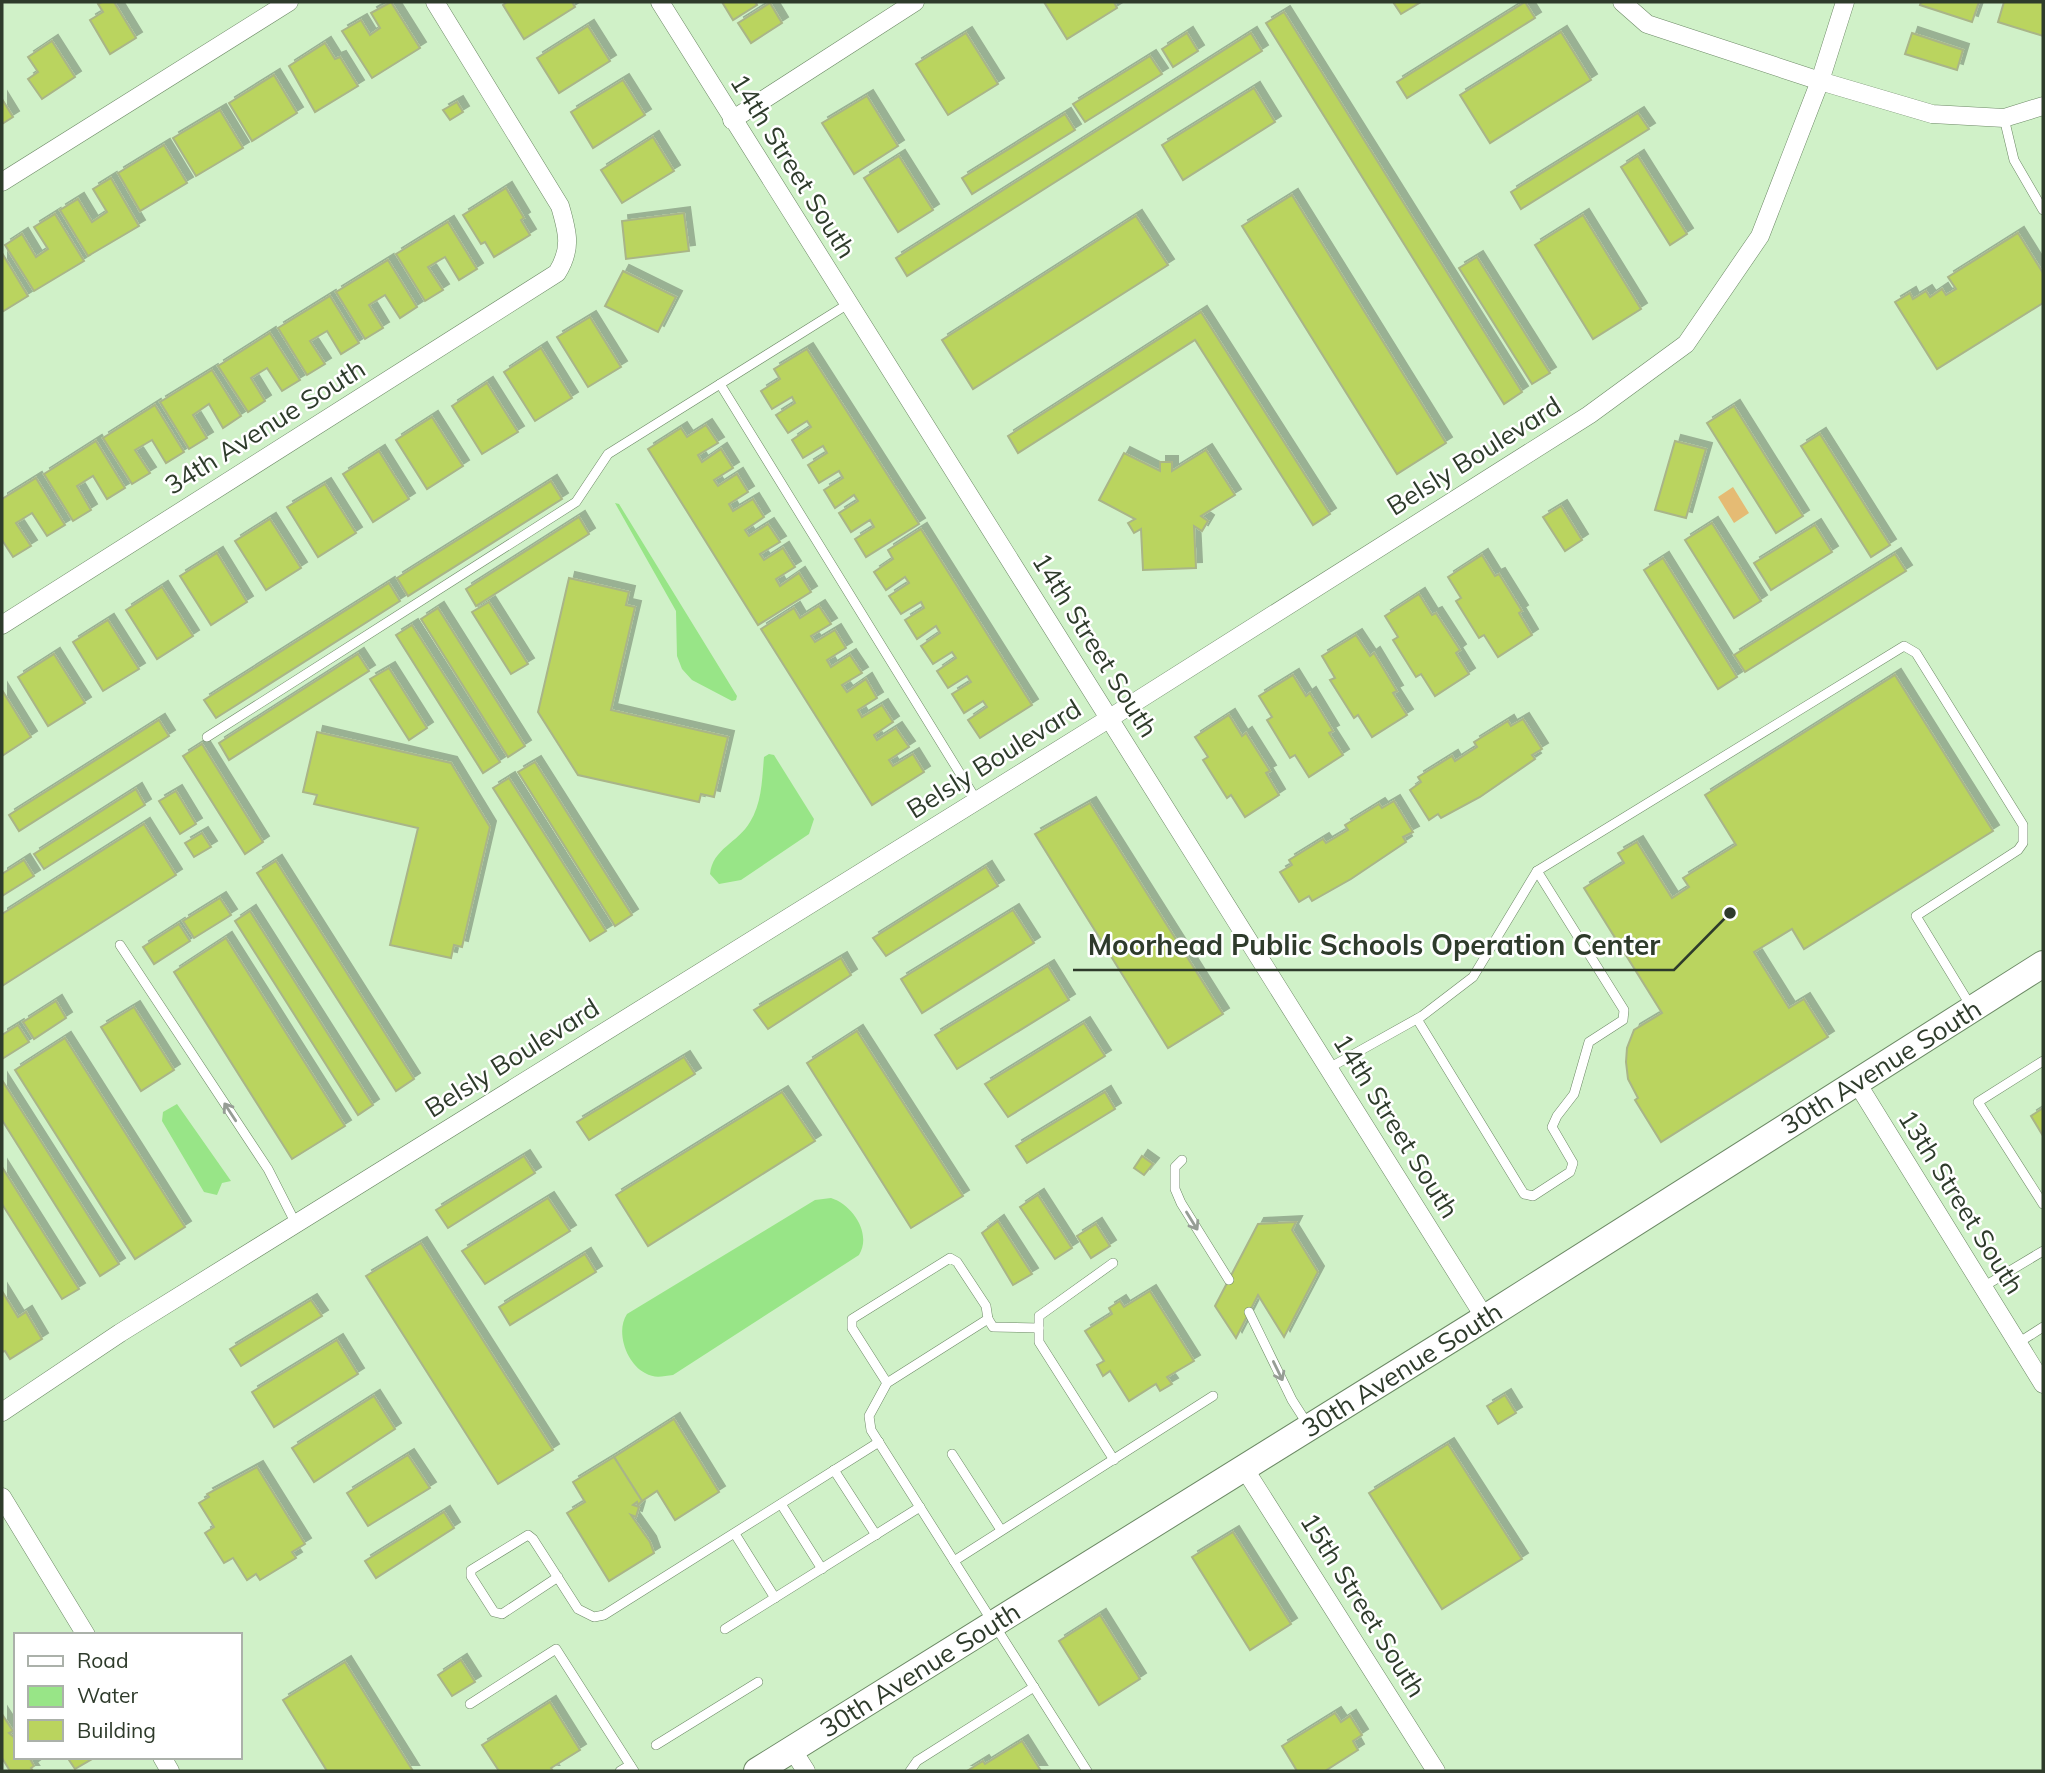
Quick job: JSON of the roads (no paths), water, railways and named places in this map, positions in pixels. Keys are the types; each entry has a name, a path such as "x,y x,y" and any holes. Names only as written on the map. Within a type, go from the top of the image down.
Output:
{"street":[{"path":"2,182 289,2"},
{"name":"34th Avenue South","path":"2,625 557,273 567,257 569,235 560,206 435,2"},
{"name":"14th Street South","path":"660,2 1485,1318"},
{"path":"732,120 915,2"},
{"path":"1622,2 1647,24 1820,82 1932,114 2004,118 2043,107"},
{"name":"Belsly Boulevard","path":"2,1412 120,1333 1111,718 1589,415 1686,344 1760,236 1820,82 1845,2"},
{"name":"30th Avenue South","path":"757,1771 799,1760 994,1624 1485,1318 2043,964"},
{"name":"13th Street South","path":"1857,1083 2043,1384"},
{"name":"15th Street South","path":"1244,1468 1436,1771"},
{"path":"2,1497 85,1633"}],"lane":[{"path":"2004,118 2014,160 2043,210"},
{"path":"207,737 576,502 608,454 848,304"},
{"path":"720,384 978,801"},
{"path":"1329,1068 1417,1018 1473,977 1537,871 1903,646 1916,653 2023,825 2023,843 2018,850 1916,916 1973,1009"},
{"path":"1417,1018 1524,1194 1532,1196 1570,1172 1573,1163 1552,1127 1574,1094 1589,1042 1623,1020 1624,1010 1537,871"},
{"path":"120,944 268,1168 296,1224"},
{"path":"2043,1061 1978,1102 2043,1204"},
{"path":"1182,1160 1175,1167 1175,1189 1229,1280"},
{"path":"1983,1287 2043,1251"},
{"path":"887,1383 852,1328 852,1319 950,1258 957,1262 986,1306 988,1319 993,1327 1039,1328"},
{"path":"1113,1263 1039,1316 1039,1342 1114,1460"},
{"path":"1249,1312 1292,1400 1310,1427"},
{"path":"988,1319 887,1383 869,1416 872,1430 1087,1771"},
{"path":"2018,1343 2043,1327"},
{"path":"954,1561 1213,1396"},
{"path":"558,1577 502,1614 495,1612 471,1576 471,1570 527,1535 533,1539 558,1577 578,1609 594,1617 604,1615 879,1442"},
{"path":"952,1454 1002,1530"},
{"path":"834,1471 876,1535"},
{"path":"781,1504 822,1569"},
{"path":"725,1629 920,1507"},
{"path":"735,1534 775,1598"},
{"path":"470,1704 556,1649 632,1768 620,1771"},
{"path":"656,1745 758,1682"},
{"path":"910,1771 917,1762 1034,1687"}],"water":[{"path":"615,503 619,504 737,696 736,700 732,701 692,680 682,669 677,656 676,611"},
{"path":"774,755 814,819 809,834 741,880 719,884 710,874 712,865 721,852 745,829 754,815 761,791 764,757"},
{"path":"177,1104 231,1181 222,1183 217,1195 204,1192 162,1121 163,1112"},
{"path":"831,1198 846,1207 858,1221 863,1238 859,1255 673,1375 652,1376 633,1363 625,1347 622,1330 627,1314 815,1200"}],"place":[{"name":"Moorhead Public Schools Operation Center","path":"1730,913"}]}
